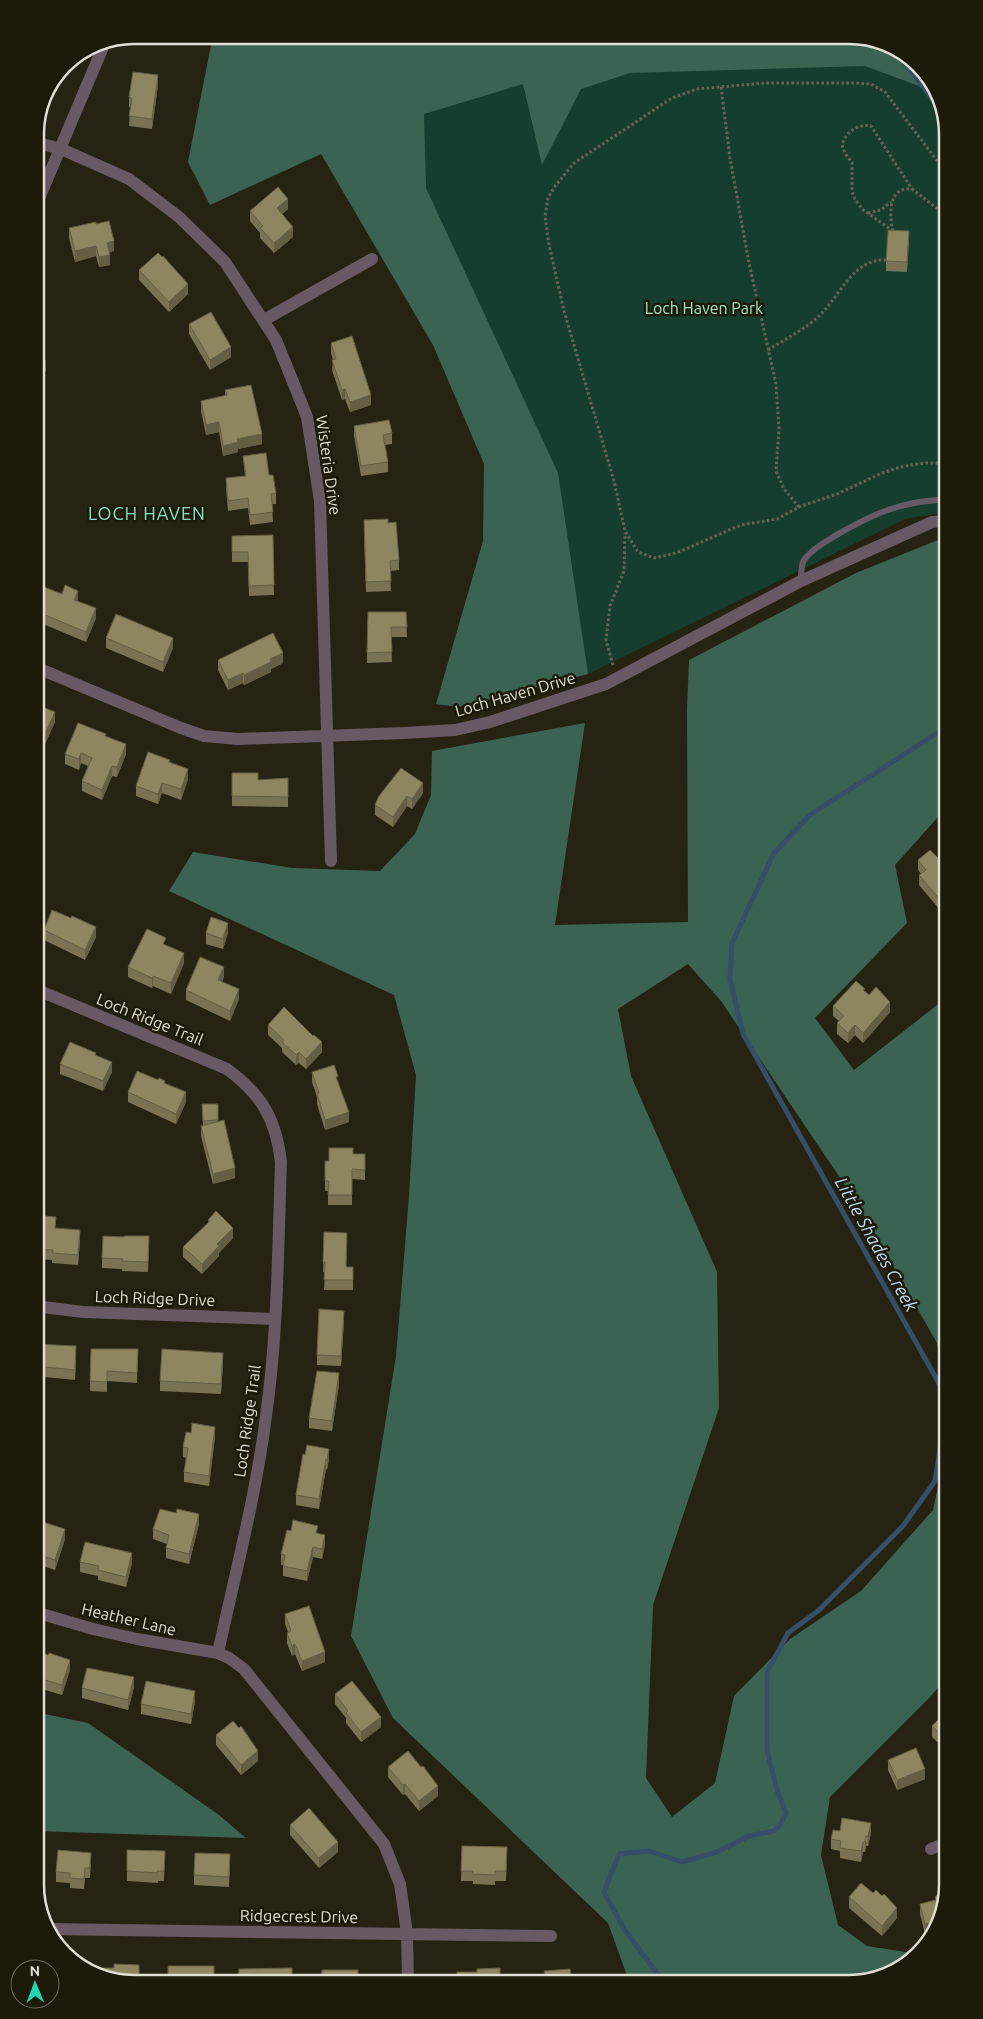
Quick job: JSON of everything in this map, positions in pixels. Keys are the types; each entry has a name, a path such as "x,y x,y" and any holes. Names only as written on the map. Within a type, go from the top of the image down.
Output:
{"street":[{"path":"44,188 102,50"},
{"name":"Wisteria Drive","path":"44,144 61,149 129,179 179,217 225,262 276,340 308,417 320,500 331,861"},
{"path":"264,320 372,259"},
{"name":"Loch Haven Drive","path":"44,671 204,736 238,739 455,730 490,722 606,684 801,581 932,522 939,522"},
{"name":"Loch Ridge Trail","path":"44,993 227,1069 254,1091 264,1105 273,1121 279,1143 281,1162 271,1376 259,1466 218,1654"},
{"name":"Loch Ridge Drive","path":"44,1307 83,1312 274,1319"},
{"name":"Heather Lane","path":"44,1614 120,1635 218,1654"},
{"path":"218,1654 229,1658 244,1669 384,1844 400,1884 407,1934 408,1975"},
{"path":"931,1850 939,1846"},
{"name":"Ridgecrest Drive","path":"56,1929 551,1936"}],"lane":[{"path":"801,581 803,561 811,552 851,527 891,509 918,502 939,500"}],"path":[{"path":"620,676 611,661 606,640 610,606 624,571 625,531 614,481 585,386 548,245 545,216 548,198 555,186 574,163 672,98 697,89 765,83 855,82 871,84 885,92 939,163"},
{"path":"721,86 730,158 748,263 776,384 779,429 776,471 784,489 799,507"},
{"path":"893,231 862,209 852,192 853,168 842,145 846,135 858,127 871,126 912,189 939,211"},
{"path":"904,177 904,189"},
{"path":"867,213 880,210 904,189 912,189"},
{"path":"891,201 890,218 894,236"},
{"path":"768,350 820,316 855,272 878,259 887,260"},
{"path":"625,531 638,552 654,558 676,553 741,526 777,519 799,507 837,494 882,473 904,466 925,463 939,464"}],"green space":[{"path":"211,44 856,44 867,45 899,59 917,74 927,89 865,66 630,73 581,89 542,165 523,84 424,114 426,188 558,473 588,674 458,707 436,704 483,541 484,464 433,345 321,154 210,205 188,162"},
{"name":"Loch Haven Park","path":"576,61 865,66 927,89 938,116 939,133 939,513 905,519 588,674 458,707 504,495 360,122"},
{"path":"939,540 939,816 895,865 907,923 815,1018 854,1070 939,1004 939,1353 937,1343 857,1203 721,1001 688,964 618,1009 631,1076 717,1272 719,1408 653,1605 646,1778 672,1817 715,1783 734,1696 790,1639 861,1591 933,1510 939,1482 939,1686 830,1797 821,1855 838,1925 867,1946 909,1953 884,1968 867,1974 856,1975 627,1975 608,1923 393,1718 351,1636 396,1356 409,1196 416,1075 394,995 169,891 193,852 292,868 380,871 415,834 431,795 432,751 585,723 555,925 688,922 687,709 689,660 856,573"},
{"path":"44,1714 88,1723 219,1815 246,1838 44,1831"}],"building":[{"path":"133,72 158,75 152,119 129,116 132,98 129,97"},
{"path":"278,187 288,199 277,208 293,227 274,243 260,228 263,226 250,211"},
{"path":"109,221 114,241 107,243 110,255 99,257 96,246 75,251 69,228"},
{"path":"888,230 909,231 907,262 886,261"},
{"path":"158,253 163,256 188,284 169,302 139,270"},
{"path":"211,312 231,347 210,360 189,324"},
{"path":"352,336 371,395 350,402 345,389 342,390 332,360 336,359 331,343"},
{"path":"251,385 262,434 237,439 238,442 223,446 219,422 206,425 201,401 227,395 225,390"},
{"path":"389,420 392,433 383,435 388,462 361,466 354,426"},
{"path":"266,453 269,475 273,475 276,493 271,494 273,512 250,515 248,498 228,501 226,478 246,476 243,456"},
{"path":"388,519 388,523 396,522 399,560 390,561 391,581 366,582 364,520"},
{"path":"273,535 274,585 249,586 248,552 232,552 232,536"},
{"path":"65,585 78,591 74,600 96,608 86,632 44,614 44,587 62,594"},
{"path":"368,612 406,612 407,627 391,627 392,652 367,653"},
{"path":"116,614 173,638 163,662 106,638"},
{"path":"273,633 283,653 270,659 271,662 244,675 243,673 228,680 218,660"},
{"path":"44,708 55,712 44,734"},
{"path":"78,723 126,744 117,767 112,766 102,790 82,781 92,758 81,753 79,759 65,754"},
{"path":"148,752 188,769 181,789 162,783 158,794 136,786"},
{"path":"401,768 423,783 412,799 407,796 393,817 375,805 379,796"},
{"path":"232,773 258,773 258,780 288,778 288,797 232,796"},
{"path":"930,850 939,859 939,899 919,875 926,870 918,860"},
{"path":"52,910 71,918 72,916 96,927 85,950 44,930"},
{"path":"211,917 228,923 223,939 206,933"},
{"path":"147,929 166,938 163,944 184,953 171,983 153,976 152,978 128,967"},
{"path":"200,957 224,967 218,980 239,989 230,1011 186,990"},
{"path":"856,981 869,995 876,987 890,1002 863,1033 855,1025 848,1033 837,1023 844,1016 833,1006"},
{"path":"284,1007 313,1036 322,1042 306,1059 299,1052 296,1055 268,1025"},
{"path":"70,1042 112,1062 103,1081 60,1064"},
{"path":"334,1065 338,1076 336,1077 349,1112 325,1120 312,1072"},
{"path":"137,1071 158,1080 159,1078 165,1081 164,1083 186,1092 176,1114 128,1092"},
{"path":"202,1104 218,1104 218,1120 203,1121"},
{"path":"224,1120 235,1168 213,1174 201,1126"},
{"path":"329,1148 353,1148 353,1154 365,1154 365,1170 352,1169 352,1195 328,1195 329,1181 325,1181 325,1161 329,1161"},
{"path":"216,1211 233,1228 217,1244 219,1246 202,1264 183,1247 210,1221 208,1220"},
{"path":"44,1216 56,1217 55,1228 80,1230 78,1255 52,1253 53,1250 44,1250"},
{"path":"324,1232 347,1233 346,1267 353,1267 353,1280 324,1280"},
{"path":"103,1236 149,1236 148,1262 102,1258"},
{"path":"319,1309 344,1311 341,1356 317,1355"},
{"path":"44,1344 76,1346 75,1370 44,1367"},
{"path":"91,1349 138,1349 137,1373 107,1371 107,1382 90,1381"},
{"path":"162,1349 223,1353 221,1384 160,1381"},
{"path":"317,1371 339,1373 332,1421 309,1418"},
{"path":"192,1423 215,1427 209,1476 184,1472 188,1448 183,1447 186,1432 191,1433"},
{"path":"307,1445 329,1449 319,1499 296,1495 303,1454 305,1455"},
{"path":"160,1509 176,1513 177,1509 199,1514 189,1554 166,1548 169,1535 153,1529"},
{"path":"293,1520 318,1526 316,1533 325,1535 322,1549 313,1547 307,1571 283,1566 285,1555 281,1554 287,1530 291,1531"},
{"path":"44,1522 65,1529 55,1560 44,1556"},
{"path":"85,1542 132,1553 126,1577 98,1570 99,1566 80,1562"},
{"path":"309,1606 325,1652 302,1661 295,1644 292,1646 287,1633 291,1631 285,1614"},
{"path":"49,1653 70,1660 62,1685 44,1680 44,1654 48,1655"},
{"path":"87,1668 134,1677 128,1700 82,1688"},
{"path":"146,1681 195,1691 191,1714 141,1704"},
{"path":"352,1681 381,1717 361,1732 346,1713 348,1711 335,1694"},
{"path":"939,1719 939,1733 932,1726"},
{"path":"233,1721 239,1728 241,1726 258,1751 241,1765 216,1735"},
{"path":"916,1748 925,1769 897,1780 888,1760"},
{"path":"408,1751 421,1767 423,1766 438,1786 419,1801 388,1767"},
{"path":"309,1808 338,1842 319,1858 290,1825"},
{"path":"842,1818 871,1823 868,1836 866,1836 865,1842 863,1842 861,1851 840,1848 841,1841 831,1839 833,1830 840,1831"},
{"path":"462,1846 507,1847 506,1871 495,1871 495,1875 473,1874 473,1871 461,1871"},
{"path":"58,1850 91,1853 90,1868 85,1868 84,1879 70,1878 70,1873 56,1872"},
{"path":"127,1850 165,1851 164,1871 157,1871 158,1873 127,1871"},
{"path":"195,1853 230,1854 229,1877 194,1875"},
{"path":"861,1883 873,1893 876,1890 882,1896 884,1894 897,1908 882,1926 849,1897"},
{"path":"938,1895 938,1903 931,1923 925,1924 920,1904 936,1900 935,1897"},
{"path":"114,1964 139,1965 139,1975 116,1974 100,1968 114,1968"},
{"path":"168,1966 214,1966 214,1975 168,1975"},
{"path":"292,1968 292,1975 239,1975 239,1969"},
{"path":"500,1968 500,1975 457,1975 457,1972 477,1972 477,1969"},
{"path":"570,1969 571,1975 537,1975 545,1974 544,1971"},
{"path":"322,1970 358,1970 358,1975 322,1975"}],"waterway":[{"name":"Little Shades Creek","path":"903,62 932,98"},
{"name":"Little Shades Creek","path":"939,732 810,815 774,853 732,943 730,979 743,1034 939,1383"},
{"name":"Little Shades Creek","path":"658,1975 624,1929 604,1892 619,1854 649,1851 682,1862 717,1852 749,1836 774,1831 780,1825 786,1813 777,1790 767,1750 767,1672 788,1633 819,1610 903,1526 935,1481 939,1455"}],"district":[{"name":"LOCH HAVEN","path":"147,513"}]}
